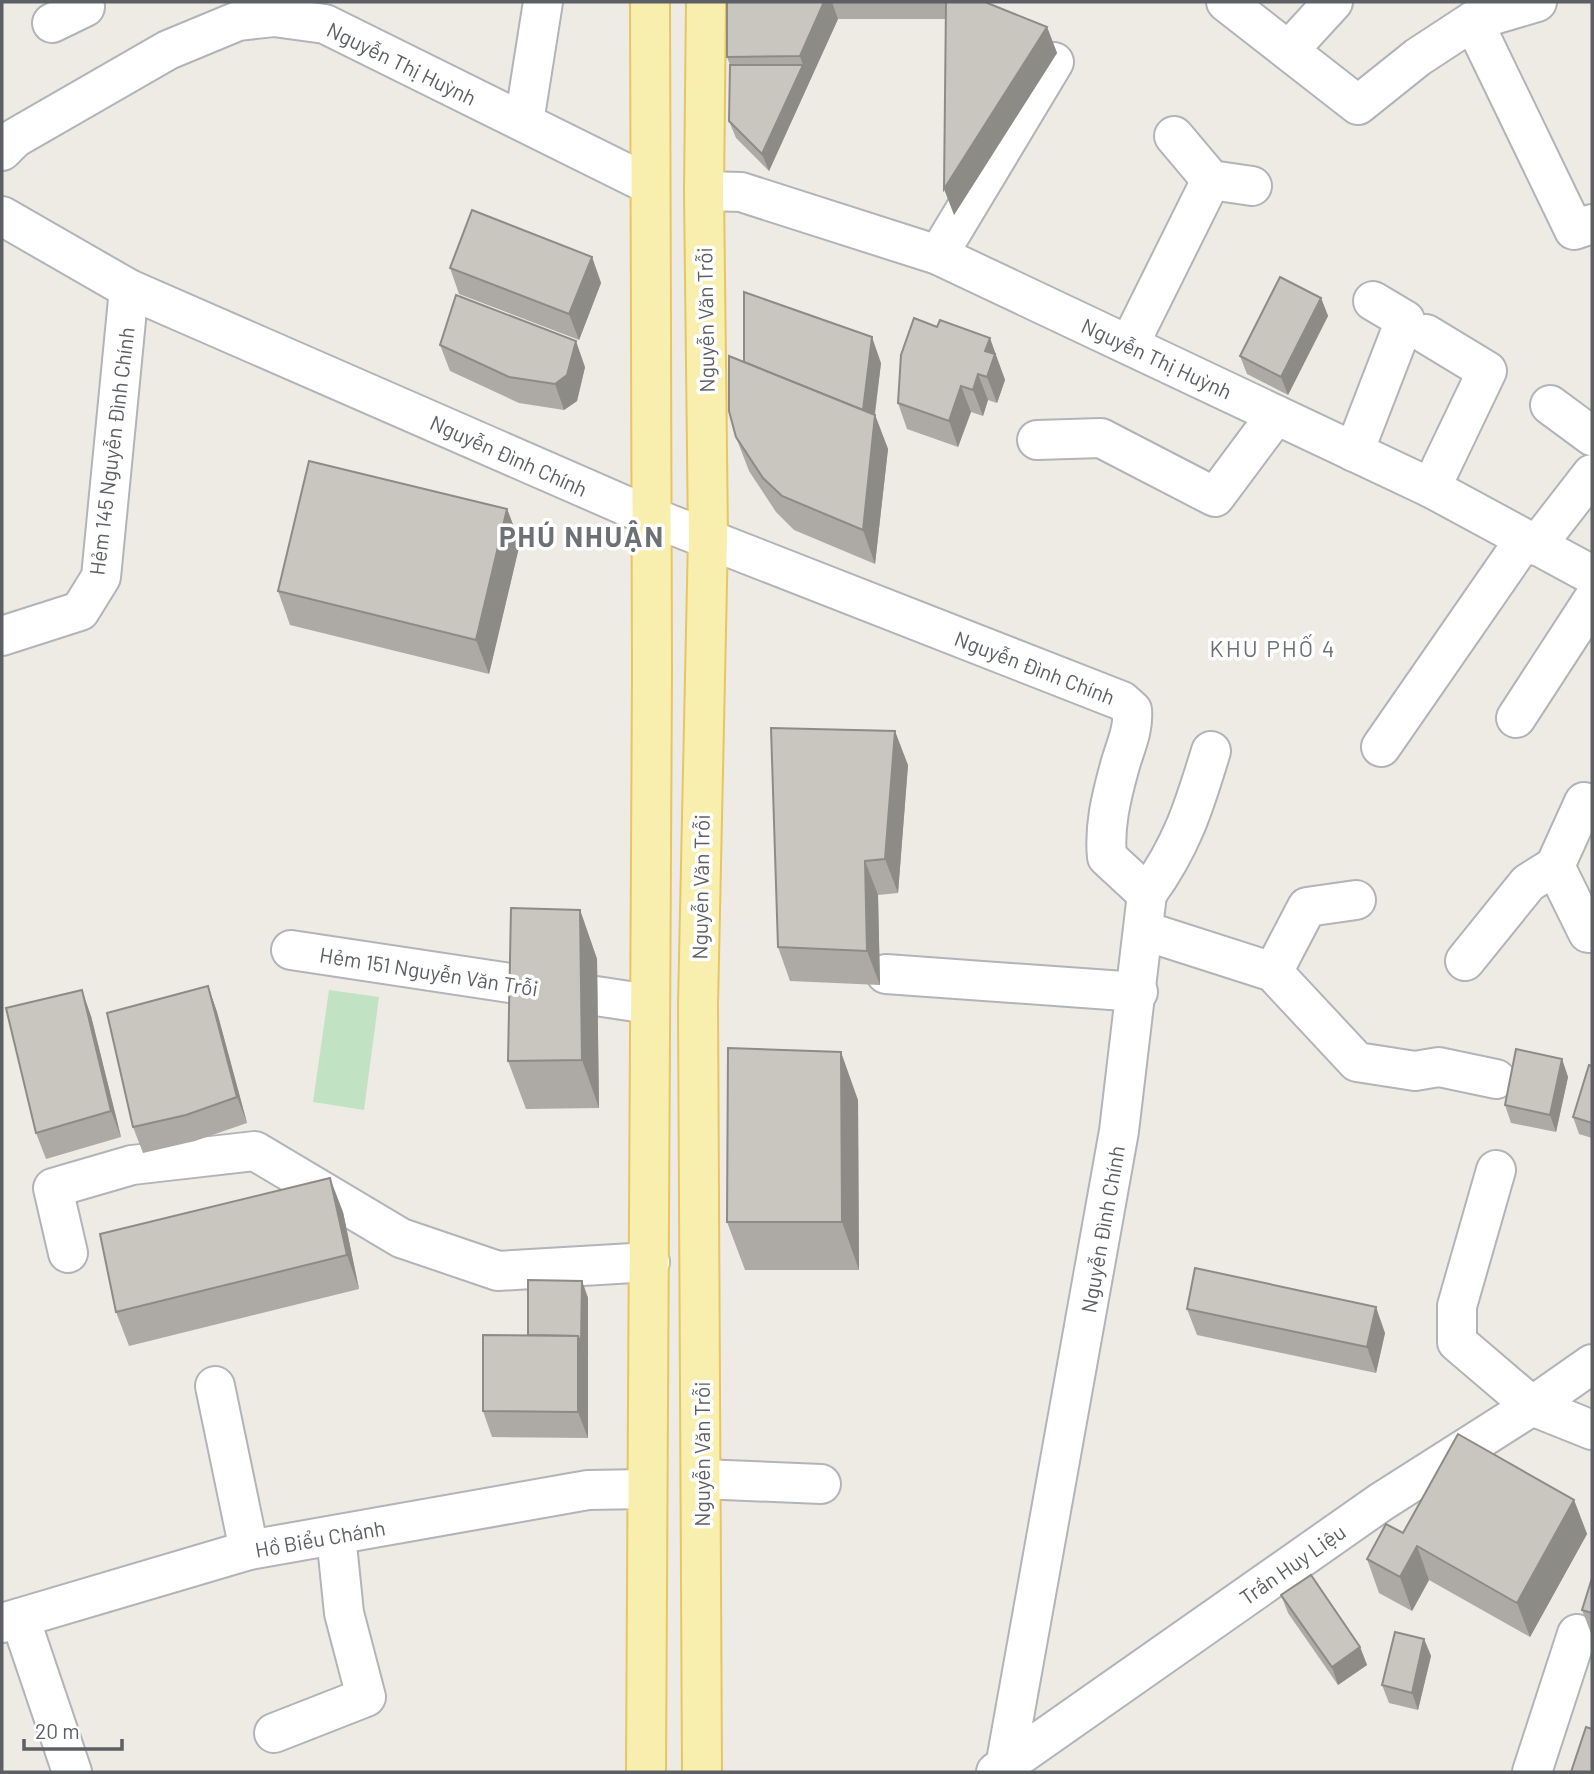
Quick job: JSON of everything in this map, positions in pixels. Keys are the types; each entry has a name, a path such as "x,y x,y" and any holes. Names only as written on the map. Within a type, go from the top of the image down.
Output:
{"main road":[{"path":"646,1772 646,1489 650,1262 650,2"},
{"name":"Nguyễn Văn Trỗi","path":"705,1763 698,1005 708,537 704,191 706,2"},
{"path":"649,1004 698,1005"}],"street":[{"path":"52,23 85,7 84,2"},
{"path":"524,122 543,2"},
{"path":"1226,2 1358,104 1418,57 1473,21 1537,2"},
{"path":"1289,50 1333,2"},
{"name":"Nguyễn Thị Huỳnh","path":"2,151 15,138 234,11 326,24 650,185"},
{"path":"1473,21 1574,230 1592,224"},
{"path":"939,255 1054,62"},
{"path":"1174,136 1211,180 1252,186"},
{"path":"1129,345 1211,180"},
{"name":"Nguyễn Thị Huỳnh","path":"704,191 741,192 939,255 1431,488 1592,575"},
{"name":"Nguyễn Đình Chính","path":"2,216 129,289 649,516 1122,702 1132,710 1133,723 1119,769 1105,834 1107,857 1128,880 1147,894 1138,992 1119,1131 1006,1770"},
{"name":"Hẻm 145 Nguyễn Đình Chính","path":"2,636 80,611 101,577 129,289"},
{"path":"1354,452 1405,320 1373,301"},
{"path":"1426,334 1487,370 1431,488"},
{"path":"1550,405 1592,436"},
{"path":"1037,440 1101,438 1214,498 1276,415"},
{"path":"1381,747 1592,474"},
{"path":"1536,545 1592,496"},
{"path":"1516,719 1592,601"},
{"path":"1147,894 1173,858 1196,802 1211,751"},
{"path":"1465,961 1528,883 1555,866 1584,802"},
{"path":"1555,866 1588,933 1592,933"},
{"path":"1273,972 1307,906 1356,900"},
{"path":"1145,931 1273,972 1357,1062 1416,1072 1439,1067 1496,1079"},
{"name":"Hẻm 151 Nguyễn Văn Trỗi","path":"291,950 649,1004"},
{"path":"886,974 1138,992"},
{"path":"68,1253 53,1188 132,1165 255,1151 401,1238 498,1271 650,1262"},
{"path":"1496,1170 1457,1307 1457,1342 1532,1406 1592,1430"},
{"name":"Trần Huy Liệu","path":"1006,1770 1381,1502 1532,1406 1592,1364"},
{"path":"215,1386 249,1550"},
{"path":"701,1479 821,1484"},
{"name":"Hồ Biểu Chánh","path":"11,1620 249,1550 588,1490 646,1489"},
{"path":"274,1733 366,1697 344,1613 336,1535"},
{"path":"11,1620 72,1772"},
{"path":"1532,1772 1577,1634"}],"green space":[{"path":"329,990 379,997 364,1110 313,1102"}],"building":[{"path":"727,2 824,2 800,56 727,57"},
{"path":"946,2 985,2 1047,27 944,189"},
{"path":"730,65 803,65 762,154 729,121"},
{"path":"472,210 592,257 569,314 450,268"},
{"path":"1280,277 1321,298 1281,377 1240,356"},
{"path":"744,292 872,337 863,410 744,362"},
{"path":"456,295 576,341 567,375 555,384 509,377 440,345"},
{"path":"914,318 937,327 940,320 990,338 985,351 995,354 987,377 978,374 973,390 961,386 949,421 898,403 901,355"},
{"path":"729,356 875,415 863,530 782,496 763,478 736,437 729,411"},
{"path":"309,461 507,509 476,640 278,591"},
{"path":"771,728 895,731 885,859 865,861 867,951 778,947"},
{"path":"511,908 580,910 582,1060 508,1061"},
{"path":"208,986 237,1097 186,1115 133,1127 107,1013"},
{"path":"82,990 111,1111 36,1133 6,1008"},
{"path":"728,1048 841,1052 842,1222 727,1222"},
{"path":"1516,1049 1562,1059 1550,1115 1505,1105"},
{"path":"1589,1065 1592,1066 1592,1123 1573,1117"},
{"path":"330,1178 347,1255 116,1312 100,1234"},
{"path":"1195,1268 1376,1307 1367,1347 1187,1309"},
{"path":"528,1280 582,1281 581,1344 578,1336 528,1335"},
{"path":"483,1335 578,1336 578,1412 483,1411"},
{"path":"1458,1434 1574,1500 1517,1603 1417,1546 1400,1577 1367,1559 1386,1524 1403,1533"},
{"path":"1311,1575 1360,1647 1332,1667 1281,1595"},
{"path":"1592,1578 1592,1613 1582,1610"},
{"path":"1395,1632 1424,1639 1412,1693 1382,1685"},
{"path":"1586,1727 1592,1729 1592,1772 1571,1772"}],"district":[{"name":"PHÚ NHUẬN","path":"582,536"},
{"name":"KHU PHỐ 4","path":"1273,648"}]}
